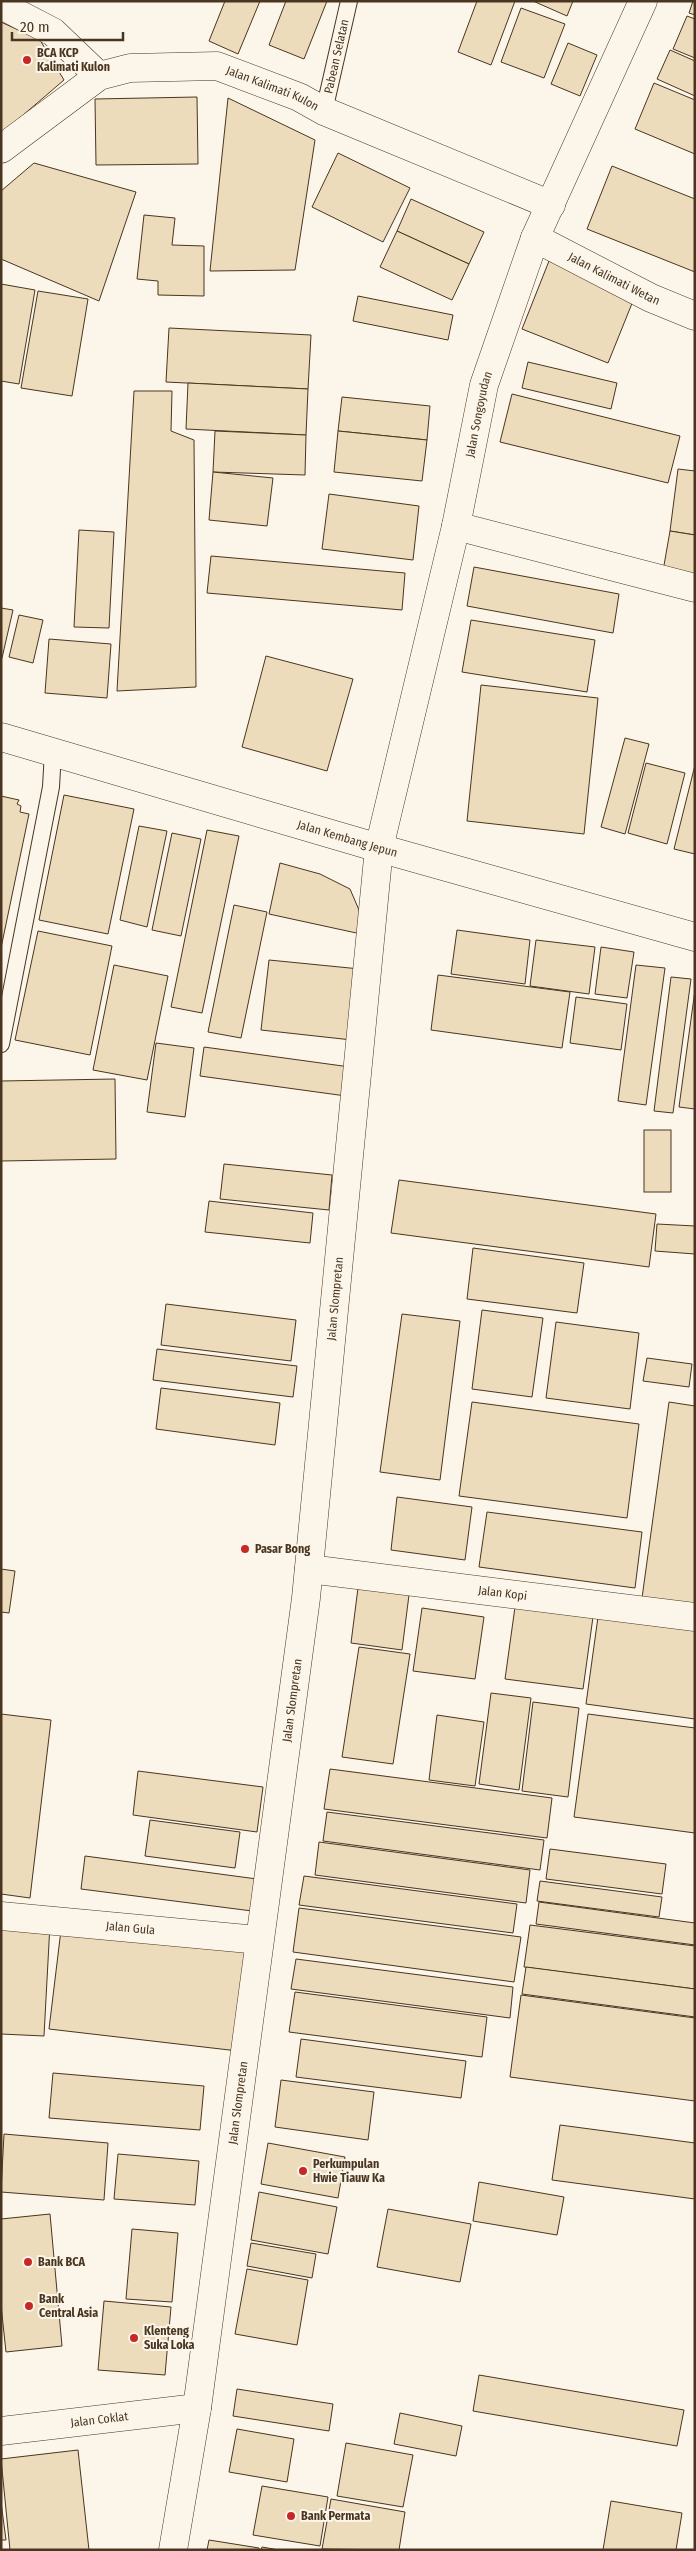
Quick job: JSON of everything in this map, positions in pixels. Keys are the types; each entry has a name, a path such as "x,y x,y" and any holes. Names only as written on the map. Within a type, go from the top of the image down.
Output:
{"street":[{"name":"Jalan Songoyudan","path":"379,848 456,526 484,385 535,238 643,1"},
{"path":"1,5 53,32 99,76"},
{"name":"Jalan Kalimati Kulon","path":"1,149 99,76 130,68 216,66 299,97 324,111 551,205"},
{"name":"Jalan Kalimati Wetan","path":"535,238 651,298 695,316"},
{"path":"456,526 695,588"},
{"name":"Jalan Kembang Jepun","path":"1,737 54,751 379,848 695,937"},
{"name":"Jalan Slompretan","path":"173,2550 197,2408 259,1940 285,1763 309,1569 379,848"},
{"name":"Jalan Kopi","path":"309,1569 695,1617"},
{"name":"Jalan Gula","path":"1,1916 259,1940"},
{"name":"Jalan Coklat","path":"1,2431 197,2408"}],"lane":[{"name":"Pabean Selatan","path":"324,111 349,1"},
{"path":"1,1044 51,787 54,751"}],"building":[{"path":"225,1 260,1 238,54 209,41"},
{"path":"286,1 327,1 304,59 269,45"},
{"path":"477,1 515,1 491,65 458,52"},
{"path":"533,1 573,1 567,16"},
{"path":"693,1 695,1 695,15 689,13"},
{"path":"521,8 565,24 544,78 501,62"},
{"path":"687,16 695,19 695,58 673,49"},
{"name":"BCA KCP Kalimati Kulon","path":"1,22 40,40 64,80 1,134"},
{"path":"568,43 597,55 580,96 551,84"},
{"path":"670,50 695,61 695,96 657,79"},
{"path":"654,83 695,100 695,154 635,129"},
{"path":"197,97 198,164 96,165 95,99"},
{"path":"228,98 315,140 295,270 210,271"},
{"path":"338,153 410,188 383,242 312,207"},
{"path":"34,163 136,192 99,301 1,259 1,191"},
{"path":"612,166 695,199 695,272 587,229"},
{"path":"411,199 484,232 469,264 397,231"},
{"path":"144,215 175,218 172,245 204,246 204,296 158,295 158,281 137,279"},
{"path":"397,231 469,264 452,300 380,267"},
{"path":"549,261 635,296 608,363 522,329"},
{"path":"1,284 35,290 19,384 1,381"},
{"path":"38,291 88,299 72,396 21,388"},
{"path":"358,296 453,315 448,340 353,321"},
{"path":"169,328 311,335 308,389 166,382"},
{"path":"528,362 617,383 611,409 522,388"},
{"path":"188,383 308,389 306,435 186,429"},
{"path":"134,391 172,391 171,431 194,440 196,687 117,691"},
{"path":"512,394 680,436 668,483 500,442"},
{"path":"342,397 430,406 427,440 338,431"},
{"path":"215,431 306,435 305,475 213,472"},
{"path":"338,431 427,440 422,481 334,472"},
{"path":"678,469 695,471 695,535 670,531"},
{"path":"213,472 273,478 267,526 209,520"},
{"path":"329,494 419,506 413,560 322,549"},
{"path":"79,530 114,532 109,628 74,627"},
{"path":"670,531 695,535 695,577 663,571"},
{"path":"211,556 405,573 402,610 207,593"},
{"path":"474,567 619,594 613,633 467,606"},
{"path":"1,608 13,610 2,658 1,658"},
{"path":"19,615 43,620 33,663 9,657"},
{"path":"471,620 595,640 587,692 462,672"},
{"path":"49,639 111,644 107,698 45,693"},
{"path":"266,656 353,679 327,771 242,747"},
{"path":"481,685 598,698 584,834 467,821"},
{"path":"625,738 649,744 625,834 601,827"},
{"path":"646,763 685,773 667,844 628,833"},
{"path":"695,765 695,854 674,849"},
{"path":"64,795 134,809 108,934 39,920"},
{"path":"1,796 19,800 17,804 21,806 20,812 29,814 1,948"},
{"path":"139,826 167,831 147,927 120,920"},
{"path":"207,830 239,836 202,1013 171,1007"},
{"path":"172,833 201,839 181,936 152,930"},
{"path":"280,863 320,874 350,889 359,910 361,934 269,914"},
{"path":"234,905 267,912 241,1038 208,1032"},
{"path":"457,930 530,940 525,984 451,974"},
{"path":"38,931 112,946 90,1055 15,1040"},
{"path":"536,940 595,947 589,994 530,986"},
{"path":"601,947 634,952 627,998 595,994"},
{"path":"269,960 360,969 352,1040 261,1030"},
{"path":"114,965 168,976 147,1080 93,1070"},
{"path":"636,965 665,968 646,1105 618,1101"},
{"path":"438,975 570,992 562,1048 431,1030"},
{"path":"671,977 691,979 673,1113 654,1111"},
{"path":"695,990 695,1109 679,1107"},
{"path":"576,997 627,1004 621,1050 570,1043"},
{"path":"156,1043 194,1048 185,1117 147,1112"},
{"path":"204,1047 350,1067 346,1096 200,1076"},
{"path":"115,1079 116,1159 1,1161 1,1081"},
{"path":"644,1130 671,1130 671,1192 644,1192"},
{"path":"224,1164 332,1175 329,1210 220,1199"},
{"path":"399,1180 656,1214 649,1267 391,1233"},
{"path":"209,1201 313,1213 310,1243 205,1232"},
{"path":"657,1224 695,1226 695,1254 655,1251"},
{"path":"473,1248 584,1263 577,1313 467,1299"},
{"path":"166,1304 296,1320 291,1361 161,1345"},
{"path":"482,1310 543,1318 532,1397 472,1389"},
{"path":"402,1314 460,1321 440,1480 380,1472"},
{"path":"556,1322 639,1333 630,1409 546,1398"},
{"path":"157,1349 297,1366 293,1397 153,1380"},
{"path":"647,1358 692,1364 689,1387 643,1381"},
{"path":"161,1388 280,1403 275,1445 156,1429"},
{"path":"472,1402 639,1424 627,1518 459,1496"},
{"path":"669,1402 695,1406 695,1605 642,1598"},
{"path":"397,1497 472,1507 465,1560 391,1550"},
{"path":"487,1512 642,1532 635,1588 479,1567"},
{"path":"1,1569 15,1571 9,1613 1,1612"},
{"path":"359,1580 410,1587 402,1650 351,1643"},
{"path":"515,1607 593,1617 583,1689 505,1679"},
{"path":"422,1608 484,1617 475,1679 413,1671"},
{"path":"598,1617 695,1629 695,1719 586,1704"},
{"path":"359,1647 410,1654 393,1764 342,1757"},
{"path":"491,1693 531,1698 519,1790 479,1784"},
{"path":"533,1702 579,1708 568,1797 522,1791"},
{"path":"1,1714 51,1720 30,1898 1,1894"},
{"path":"588,1714 695,1728 695,1833 574,1817"},
{"path":"437,1715 484,1722 475,1786 429,1780"},
{"path":"330,1769 552,1798 547,1838 324,1809"},
{"path":"138,1771 263,1787 257,1832 133,1815"},
{"path":"327,1812 544,1840 540,1870 323,1841"},
{"path":"150,1820 240,1832 235,1868 145,1856"},
{"path":"319,1842 530,1870 526,1903 315,1875"},
{"path":"550,1849 666,1864 662,1894 546,1879"},
{"path":"85,1856 257,1879 252,1911 81,1889"},
{"path":"304,1876 517,1904 513,1933 299,1905"},
{"path":"540,1881 662,1897 659,1917 537,1901"},
{"path":"539,1902 695,1923 695,1945 536,1924"},
{"path":"299,1908 521,1937 514,1982 293,1952"},
{"path":"1,1920 50,1924 44,2036 1,2034"},
{"path":"530,1925 695,1946 695,1989 524,1967"},
{"path":"61,1930 250,1952 238,2051 49,2029"},
{"path":"296,1959 513,1987 510,2018 291,1989"},
{"path":"526,1967 695,1989 695,2017 522,1994"},
{"path":"295,1992 487,2017 482,2057 289,2032"},
{"path":"521,1995 695,2018 695,2101 510,2077"},
{"path":"301,2039 466,2061 461,2098 296,2077"},
{"path":"53,2073 204,2086 200,2130 49,2118"},
{"path":"281,2080 374,2092 368,2140 275,2127"},
{"path":"560,2125 695,2143 695,2199 552,2180"},
{"path":"4,2134 108,2143 104,2200 1,2192"},
{"name":"Perkumpulan Hwie Tiauw Ka","path":"268,2143 345,2157 338,2198 261,2184"},
{"path":"118,2154 199,2161 195,2205 114,2199"},
{"path":"479,2182 564,2197 557,2235 473,2221"},
{"path":"259,2192 337,2207 328,2254 251,2240"},
{"path":"388,2209 471,2224 460,2282 377,2267"},
{"name":"Bank BCA","path":"50,2214 62,2346 6,2352 1,2305 1,2219"},
{"path":"132,2229 178,2233 172,2302 126,2299"},
{"path":"251,2243 316,2254 312,2278 247,2266"},
{"path":"247,2269 308,2280 297,2345 235,2334"},
{"name":"Klenteng Suka Loka","path":"104,2301 171,2307 165,2375 98,2370"},
{"path":"479,2375 684,2410 677,2446 473,2411"},
{"path":"237,2389 333,2404 329,2431 233,2416"},
{"path":"400,2413 462,2426 456,2456 394,2444"},
{"path":"237,2429 294,2439 287,2482 229,2472"},
{"path":"346,2443 413,2455 403,2507 337,2496"},
{"path":"78,2450 89,2550 10,2550 1,2459"},
{"name":"Bank Permata","path":"262,2486 328,2497 320,2546 253,2535"},
{"path":"331,2499 405,2512 399,2550 322,2549"},
{"path":"611,2501 682,2513 676,2550 603,2550"},
{"path":"1,2502 6,2540 1,2540"},
{"path":"209,2540 259,2548 259,2550 207,2550"},
{"path":"262,2547 279,2550 261,2550"}],"place":[{"name":"BCA KCP Kalimati Kulon","path":"27,60"},
{"name":"Pasar Bong","path":"245,1549"},
{"name":"Perkumpulan Hwie Tiauw Ka","path":"303,2171"},
{"name":"Bank BCA","path":"28,2262"},
{"name":"Bank Central Asia","path":"29,2306"},
{"name":"Klenteng Suka Loka","path":"134,2338"},
{"name":"Bank Permata","path":"291,2516"}]}
